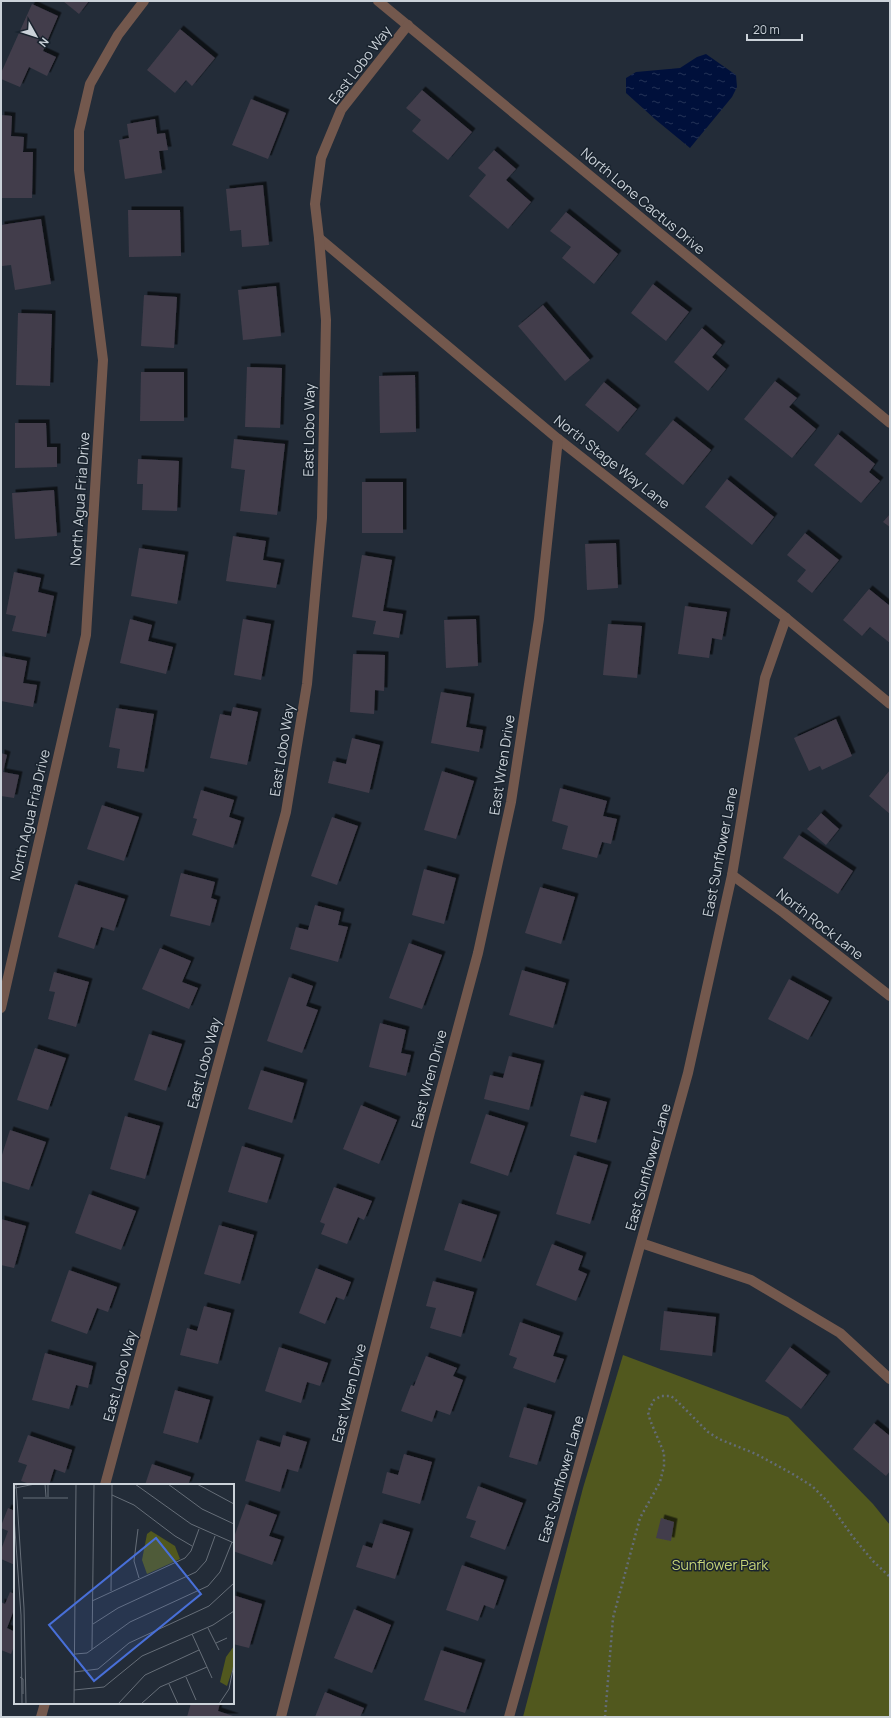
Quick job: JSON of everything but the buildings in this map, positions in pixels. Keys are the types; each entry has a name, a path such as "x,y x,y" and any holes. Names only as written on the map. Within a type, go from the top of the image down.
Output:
{"street":[{"name":"North Agua Fria Drive","path":"1,1008 86,635 103,360 79,170 79,131 90,84 118,35 144,1"},
{"name":"North Lone Cactus Drive","path":"378,1 890,423"},
{"name":"East Lobo Way","path":"104,1484 287,804 307,684 322,518 326,320 319,238 314,204 321,158 341,110 408,25"},
{"name":"North Stage Way Lane","path":"319,238 558,439 786,618 890,704"},
{"name":"East Wren Drive","path":"281,1717 430,1132 478,953 511,802 539,619 558,439"},
{"name":"East Sunflower Lane","path":"509,1717 688,1073 732,875 765,678 786,618"},
{"name":"North Rock Lane","path":"732,875 784,913 890,996"},
{"path":"641,1243 752,1280 840,1333 890,1379"},
{"path":"41,1717 45,1704"}],"path":[{"path":"605,1717 614,1618 640,1518 660,1482 664,1466 664,1453 648,1412 654,1400 661,1396 671,1396 708,1432 719,1439 756,1454 812,1486 828,1502 868,1555 890,1577"}],"green space":[{"name":"Sunflower Park","path":"623,1355 788,1417 873,1504 890,1525 890,1717 523,1717 583,1488"}],"water":[{"path":"706,54 736,75 737,87 732,97 690,148 626,93 626,78 636,72 680,68 697,57"}]}
